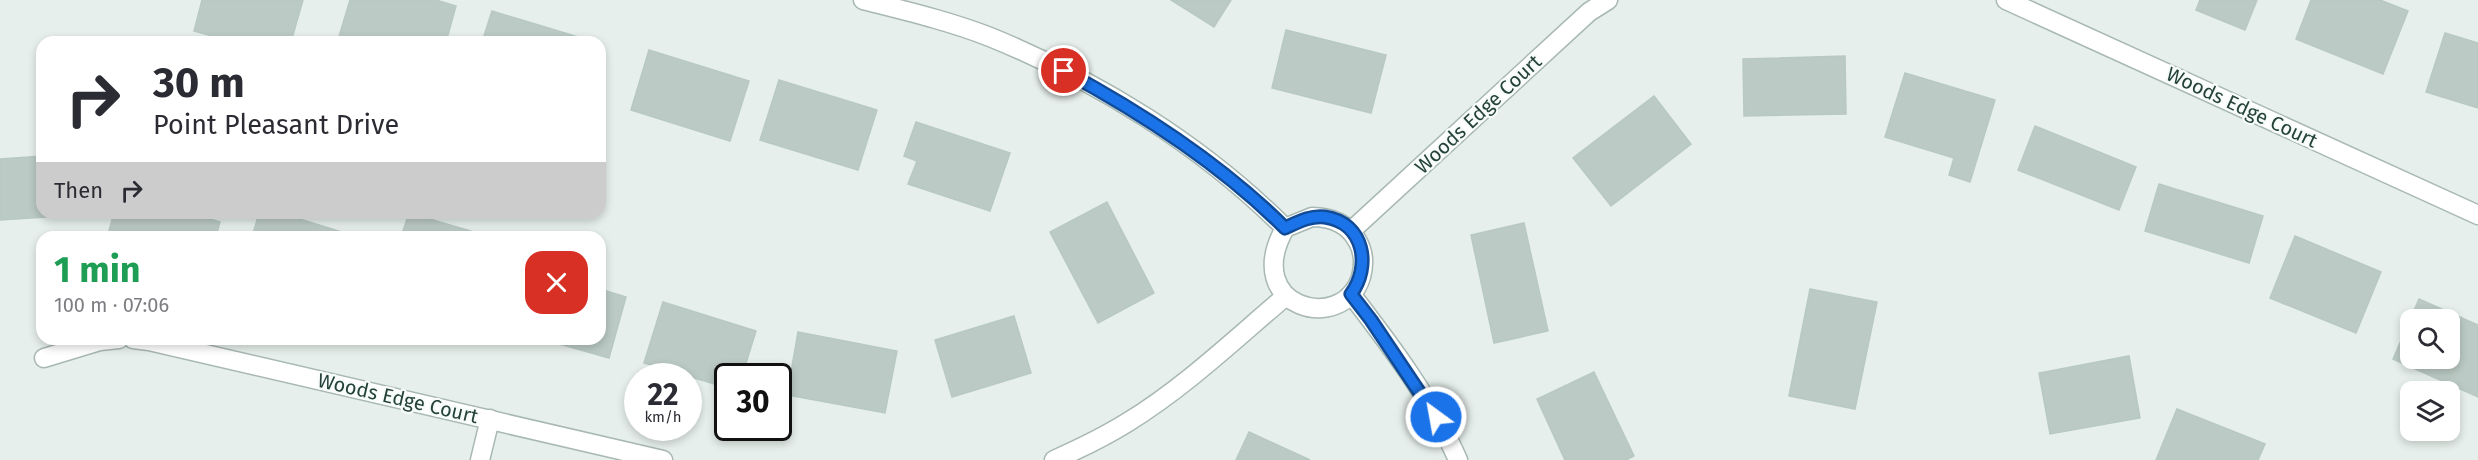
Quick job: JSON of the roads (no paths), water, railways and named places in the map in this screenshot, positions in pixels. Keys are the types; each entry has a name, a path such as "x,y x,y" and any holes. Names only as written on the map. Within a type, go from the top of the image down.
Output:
{"street":[{"path":"863,0 930,16 989,37 1046,62 1120,101 1188,146 1262,205 1285,228"},
{"name":"Woods Edge Court","path":"1351,231 1571,28 1608,0"},
{"name":"Woods Edge Court","path":"2006,0 2478,215"},
{"path":"1312,217 1326,217 1340,222 1351,231 1359,243 1363,263 1359,283 1351,294 1339,303 1326,308 1311,308 1297,304 1286,296 1277,284 1273,269 1273,255 1285,228 1312,217"},
{"path":"1351,294 1412,378 1448,436 1458,460"},
{"path":"1054,460 1129,422 1189,378 1286,296"},
{"path":"44,358 87,345"},
{"name":"Woods Edge Court","path":"169,345 663,460"},
{"path":"480,460 490,419"}]}
